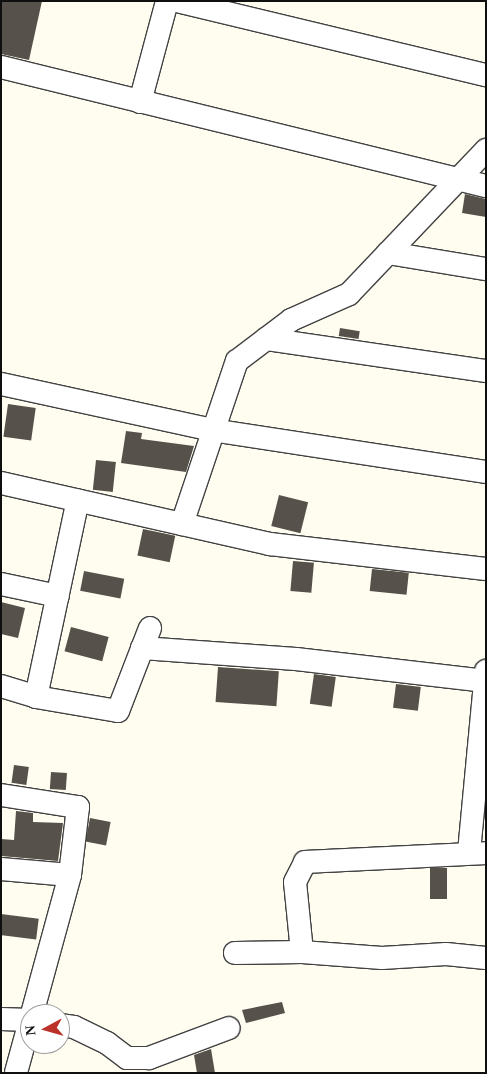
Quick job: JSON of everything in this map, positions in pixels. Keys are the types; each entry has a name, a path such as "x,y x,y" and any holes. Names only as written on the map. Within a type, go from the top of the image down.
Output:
{"street":[{"path":"140,102 167,1"},
{"path":"177,1 486,75"},
{"path":"1,67 458,181 486,186"},
{"path":"182,524 212,430 237,361 291,320 349,294 486,150"},
{"path":"388,253 486,269"},
{"path":"266,338 486,371"},
{"path":"1,384 212,430 486,472"},
{"path":"1,482 270,544 486,569"},
{"path":"36,697 78,500"},
{"path":"1,584 58,596"},
{"path":"1,686 36,697 118,711 146,638 296,659 485,678 477,853 305,862 295,882 302,952"},
{"path":"1,795 78,807 70,875 34,1004"},
{"path":"1,869 70,875"},
{"path":"235,953 302,952 382,958 446,954 486,958"},
{"path":"1,1019 20,1020"},
{"path":"70,1026 107,1043 127,1058 149,1058 228,1028"},
{"path":"11,1065 20,1042"}],"building":[{"path":"1,1 42,1 29,60 1,54"},
{"path":"465,194 486,199 486,217 462,213"},
{"path":"340,328 360,331 359,339 339,336"},
{"path":"8,404 36,408 31,441 3,437"},
{"path":"126,431 142,433 141,439 194,446 186,472 121,463"},
{"path":"96,460 116,462 113,492 93,490"},
{"path":"279,495 308,502 300,533 271,526"},
{"path":"143,529 175,536 170,562 137,555"},
{"path":"293,561 314,563 311,593 290,591"},
{"path":"372,569 409,573 406,595 370,591"},
{"path":"84,571 124,579 120,598 80,591"},
{"path":"1,602 25,608 18,638 1,634"},
{"path":"71,627 109,637 102,661 65,651"},
{"path":"218,667 279,671 276,706 216,702"},
{"path":"314,674 336,677 332,707 310,704"},
{"path":"396,684 421,687 418,711 393,708"},
{"path":"14,765 29,767 26,785 11,783"},
{"path":"51,772 67,773 66,790 50,789"},
{"path":"16,811 33,813 33,822 63,823 58,861 1,856 1,839 14,840"},
{"path":"90,818 111,822 106,846 85,842"},
{"path":"430,868 447,868 447,899 430,899"},
{"path":"1,914 39,919 36,939 1,935"},
{"path":"282,1002 285,1013 246,1023 242,1010"},
{"path":"211,1049 215,1073 197,1073 194,1055"}]}
